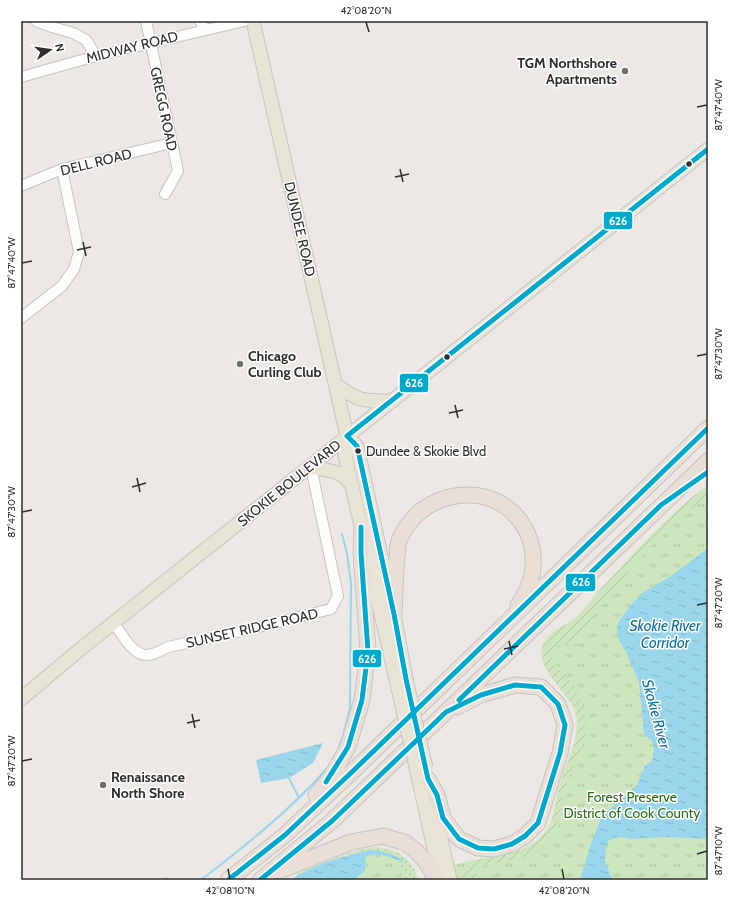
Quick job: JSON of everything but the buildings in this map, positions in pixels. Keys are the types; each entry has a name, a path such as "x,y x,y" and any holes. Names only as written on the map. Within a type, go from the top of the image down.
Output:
{"highway":[{"path":"228,880 285,835 708,428"},
{"path":"262,878 332,821 708,461"},
{"path":"661,505 708,472"},
{"path":"394,614 399,541 413,518 432,502 456,495 478,495 496,500 513,512 526,529 533,550 532,575 525,595 508,620"},
{"path":"285,835 331,777 348,748 362,700 368,651 361,553 362,528"},
{"path":"424,775 437,795 443,818 450,829 459,839 478,848 494,849 512,844 525,836 538,823 560,753 565,725 558,704 541,687 516,685 481,695 446,712"},
{"path":"262,878 351,842 384,836 406,843 418,852 437,880"}],"main road":[{"name":"DUNDEE ROAD","path":"253,21 347,436 346,456 362,528 402,683 450,880"},
{"name":"SKOKIE BOULEVARD","path":"21,699 114,622 311,467 347,436 393,401 708,149"},
{"path":"335,384 351,396 362,401 393,401"},
{"name":"DUNDEE ROAD","path":"347,436 357,446 394,614 402,683"},
{"path":"311,467 337,472 345,477 353,488"},
{"name":"DUNDEE ROAD","path":"424,775 440,880"}],"street":[{"path":"36,21 73,32 86,40 96,56"},
{"name":"GREGG ROAD","path":"146,21 178,171 164,194"},
{"name":"MIDWAY ROAD","path":"21,77 150,43 202,26 244,21"},
{"name":"DELL ROAD","path":"21,186 62,170 172,143"},
{"path":"21,318 62,286 74,269 79,252 62,170"},
{"name":"SUNSET RIDGE ROAD","path":"114,622 134,650 147,655 157,653 168,647 255,628 331,609 338,596 311,467"}],"green space":[{"name":"Forest Preserve District of Cook County","path":"708,485 708,880 456,880 452,865 511,853 531,845 546,830 552,820 564,770 575,740 577,724 574,709 548,673 544,665 542,649 547,638 578,616 649,537 678,509"},
{"path":"708,485 708,495 669,528 634,564 603,604 575,646 558,645 552,650 552,659 556,666 571,681 579,695 585,718 584,741 567,781 559,820 554,834 541,849 534,854 519,859 493,864 479,870 475,874 475,880 463,880 464,870 467,864 477,860 527,848 544,835 552,820 558,791 576,740 577,727 573,707 544,665 542,650 547,638 578,616 597,593 650,536 678,509"},
{"path":"374,847 397,852 412,865 419,880 405,880 401,870 400,858 379,851 358,852 337,858 297,876 298,873 335,858 354,851"},
{"path":"382,853 403,861 401,868 405,880 294,880 341,860"}],"water":[{"name":"Skokie River Corridor","path":"708,548 708,839 666,837 632,839 619,837 609,840 606,847 605,860 612,880 580,880 591,843 602,816 637,785 645,766 652,761 654,748 652,741 644,735 639,682 627,654 618,638 617,627 630,606 644,592 671,576"},
{"path":"323,743 313,763 289,778 261,783 256,760"},
{"path":"371,850 392,854 403,861 401,862 384,856 372,855 367,856 365,859 366,867 364,872 353,880 290,880 329,861"}],"waterway":[{"path":"337,752 343,736 350,708 351,583 347,553 342,534"},
{"path":"201,880 284,812 329,766"},
{"path":"289,778 299,798"}],"transit line":[{"name":"626","path":"347,436 708,149"},
{"name":"626","path":"228,880 285,835 708,428"},
{"name":"626","path":"347,436 357,446 394,614 419,738"},
{"name":"626","path":"459,700 661,505 708,472"},
{"name":"626","path":"326,782 348,747 362,700 368,651 361,553 361,527"},
{"name":"626","path":"515,685 541,687 558,704 565,725 560,753 538,823 525,836 512,844 494,849 478,848 459,839 443,818 437,795 428,779 419,738 446,712 481,695 515,685"},
{"name":"626","path":"260,880 332,821 419,738"}],"place":[{"name":"TGM Northshore Apartments","path":"625,71"},
{"name":"Chicago Curling Club","path":"240,364"},
{"name":"Dundee & Skokie Blvd","path":"358,451"},
{"name":"Renaissance North Shore","path":"103,785"}],"water label":[{"name":"Skokie River","path":"656,714"}]}
